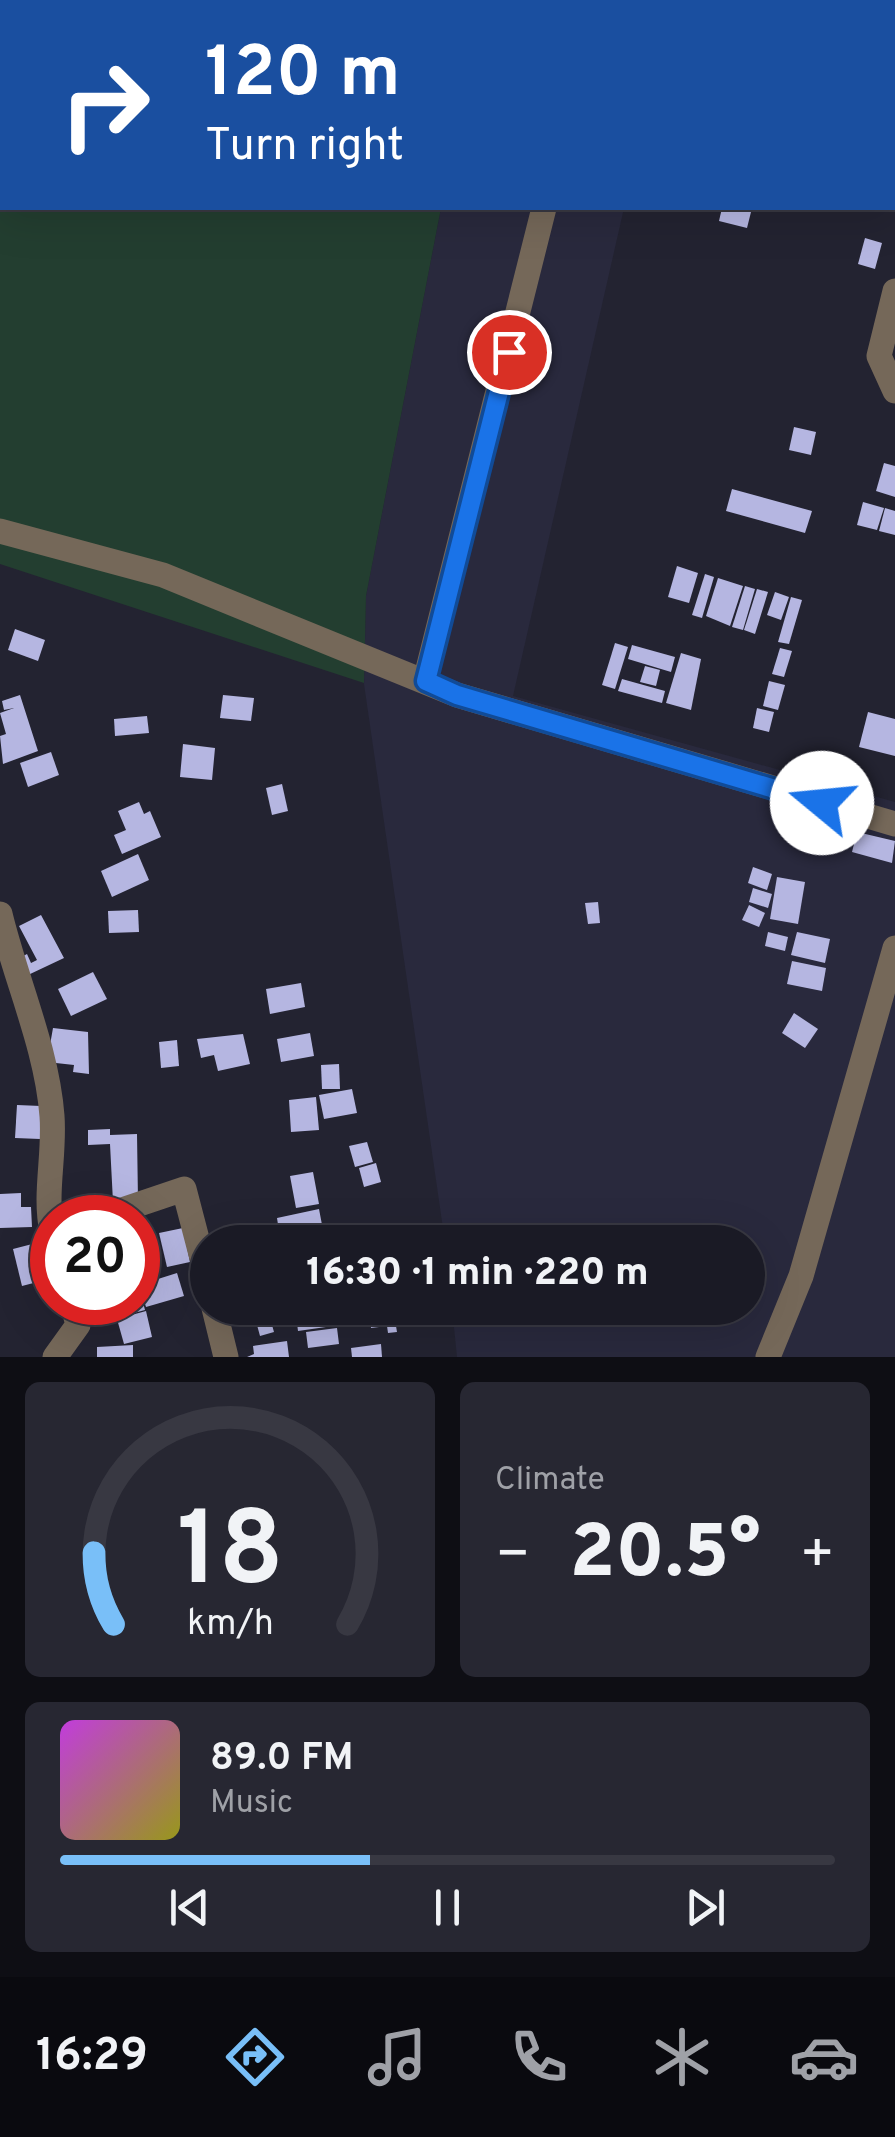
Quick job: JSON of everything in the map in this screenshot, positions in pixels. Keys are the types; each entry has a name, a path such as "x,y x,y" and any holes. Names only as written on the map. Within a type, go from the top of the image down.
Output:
{"street":[{"path":"426,681 544,210"},
{"path":"895,291 879,356 895,391"},
{"path":"0,531 163,574 457,695 895,824"},
{"path":"0,914 40,1051 52,1117 49,1195"},
{"path":"768,1357 801,1276 895,948"},
{"path":"160,1197 184,1189 193,1225"},
{"path":"55,1357 78,1325"},
{"path":"218,1325 226,1357"}],"shaded area":[{"path":"441,210 624,210 513,696 895,802 895,1357 457,1357 454,1325 765,1325 765,1225 443,1225 364,684 366,596"}],"green space":[{"path":"0,210 441,210 366,596 364,683 0,564"}],"building":[{"path":"722,210 752,210 747,228 719,221"},
{"path":"865,238 882,243 875,269 858,264"},
{"path":"794,427 816,432 811,455 789,450"},
{"path":"884,463 895,466 895,497 876,491"},
{"path":"732,489 812,511 805,533 726,511"},
{"path":"863,502 884,508 877,530 857,525"},
{"path":"885,508 895,511 895,535 879,531"},
{"path":"677,566 698,573 689,603 668,597"},
{"path":"705,574 714,577 702,618 692,615"},
{"path":"718,578 743,586 730,626 706,616"},
{"path":"745,586 755,589 743,630 732,627"},
{"path":"757,589 768,592 755,634 744,630"},
{"path":"775,592 789,597 781,620 767,615"},
{"path":"791,597 802,600 789,644 778,642"},
{"path":"15,629 45,640 38,661 8,650"},
{"path":"615,643 628,647 615,689 602,685"},
{"path":"632,645 675,657 671,672 628,659"},
{"path":"780,648 792,651 784,677 772,674"},
{"path":"681,653 701,659 691,710 666,703"},
{"path":"645,666 660,670 656,686 640,682"},
{"path":"622,679 665,691 662,703 618,691"},
{"path":"769,681 785,685 778,710 763,706"},
{"path":"20,695 38,751 3,764 0,736 6,734 0,713 14,708 4,710 2,701"},
{"path":"223,695 254,698 251,721 220,718"},
{"path":"757,708 774,712 769,732 753,728"},
{"path":"868,712 895,719 895,756 859,747"},
{"path":"147,716 149,733 115,736 114,719"},
{"path":"183,744 215,748 212,780 180,777"},
{"path":"51,752 59,775 28,787 20,763"},
{"path":"282,784 288,811 272,815 266,788"},
{"path":"139,802 144,814 150,811 161,837 122,854 114,835 126,830 118,811"},
{"path":"857,832 895,841 892,863 852,852"},
{"path":"138,854 149,880 112,897 101,871"},
{"path":"753,867 772,874 767,890 748,883"},
{"path":"777,877 805,882 798,924 770,919"},
{"path":"753,888 772,894 768,908 749,902"},
{"path":"598,902 600,923 588,924 585,903"},
{"path":"749,905 765,913 759,927 742,920"},
{"path":"138,910 139,932 109,933 108,911"},
{"path":"41,915 64,958 28,975 14,961 27,954 31,963 37,960 19,926"},
{"path":"768,932 788,937 785,951 765,946"},
{"path":"797,932 830,939 825,963 791,955"},
{"path":"792,961 826,968 822,991 787,984"},
{"path":"93,972 107,999 71,1016 58,989"},
{"path":"301,983 305,1007 270,1014 266,989"},
{"path":"794,1013 818,1029 805,1048 782,1033"},
{"path":"53,1028 88,1032 89,1074 73,1072 74,1065 47,1062"},
{"path":"310,1033 314,1056 281,1062 277,1039"},
{"path":"243,1034 250,1064 218,1071 214,1055 201,1058 197,1039"},
{"path":"177,1040 179,1066 161,1068 159,1042"},
{"path":"339,1064 340,1089 322,1089 321,1065"},
{"path":"352,1089 357,1113 324,1119 319,1095"},
{"path":"316,1097 319,1130 291,1132 289,1100"},
{"path":"17,1105 41,1106 40,1139 15,1138"},
{"path":"110,1129 110,1135 137,1134 138,1195 113,1195 110,1144 88,1145 88,1130"},
{"path":"367,1142 373,1162 355,1167 349,1146"},
{"path":"376,1163 381,1182 364,1187 359,1168"},
{"path":"313,1172 319,1204 296,1208 290,1176"},
{"path":"21,1193 21,1207 30,1207 30,1227 0,1228 0,1194"},
{"path":"319,1209 322,1225 278,1225 277,1218"},
{"path":"183,1228 190,1262 167,1267 160,1233"},
{"path":"30,1245 30,1284 22,1286 13,1249"},
{"path":"177,1273 184,1296 160,1303 160,1278"},
{"path":"119,1325 149,1325 152,1337 124,1344"},
{"path":"257,1325 272,1325 274,1332 260,1336"},
{"path":"297,1325 333,1325 333,1326 298,1331"},
{"path":"371,1325 396,1325 397,1332 388,1333 387,1326"},
{"path":"337,1328 339,1344 308,1348 306,1332"},
{"path":"287,1341 289,1357 247,1357 254,1354 253,1346"},
{"path":"381,1344 382,1357 352,1357 351,1348"},
{"path":"133,1345 133,1357 97,1357 97,1347"}],"route":[{"path":"509,352 426,681 457,695 822,803"}]}
